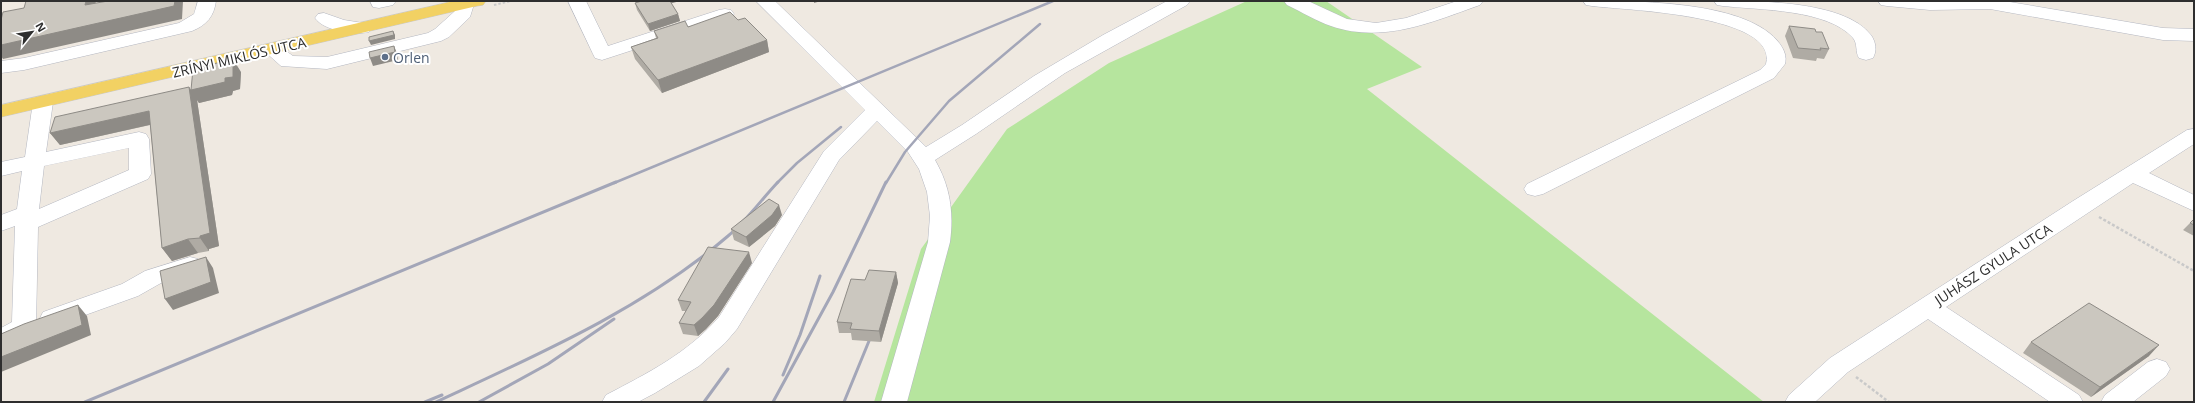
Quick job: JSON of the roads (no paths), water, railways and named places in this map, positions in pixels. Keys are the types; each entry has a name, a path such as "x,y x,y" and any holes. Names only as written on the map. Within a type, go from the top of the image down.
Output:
{"main road":[{"name":"ZRÍNYI MIKLÓS UTCA","path":"1,111 272,50 469,2"}],"street":[{"path":"1,67 18,65 180,29 203,17 206,13 207,1"},
{"path":"378,1 379,3 387,1"},
{"path":"577,1 602,54 725,14"},
{"path":"764,1 877,109 924,157 932,173 938,191 942,226 939,242 894,402"},
{"path":"924,157 982,123 1039,81 1097,45 1181,1"},
{"path":"1293,1 1330,20 1345,25 1373,28 1400,26 1474,1"},
{"path":"1535,188 1767,74 1777,64 1777,57 1770,43 1757,31 1738,22 1713,15 1592,1"},
{"path":"1723,1 1826,14 1850,25 1862,36 1865,42 1866,54"},
{"path":"1887,1 1930,5 1990,4 2163,34 2183,36 2194,35"},
{"path":"272,50 288,62 327,63 442,33 464,13 469,2"},
{"path":"1757,31 1788,8"},
{"path":"324,9 340,25 362,28"},
{"path":"324,9 325,37"},
{"path":"24,327 27,218 43,102"},
{"path":"615,402 669,374 699,354 715,339 814,186 831,156 877,109"},
{"name":"JUHÁSZ GYULA UTCA","path":"1798,402 1839,365 2081,206 2194,135"},
{"path":"1,170 35,161 138,139 140,174 27,218 1,223"},
{"path":"2133,174 2194,204"},
{"path":"1,339 24,327 74,311 130,290 153,277 206,260"},
{"path":"1928,307 2070,402"},
{"path":"2114,402 2157,368"}],"railway":[{"path":"614,183 1053,1"},
{"path":"886,183 905,152 949,101 1040,24"},
{"path":"778,182 797,163 841,127"},
{"path":"85,402 616,182"},
{"path":"436,402 588,329 661,286 695,262 735,230 778,182"},
{"path":"773,402 833,292 886,182"},
{"path":"783,375 800,335 820,276"},
{"path":"479,402 548,364 614,319"},
{"path":"844,402 869,341"},
{"path":"704,402 728,369"},
{"path":"425,402 442,395"}],"place":[{"name":"Orlen","path":"385,57"}]}
